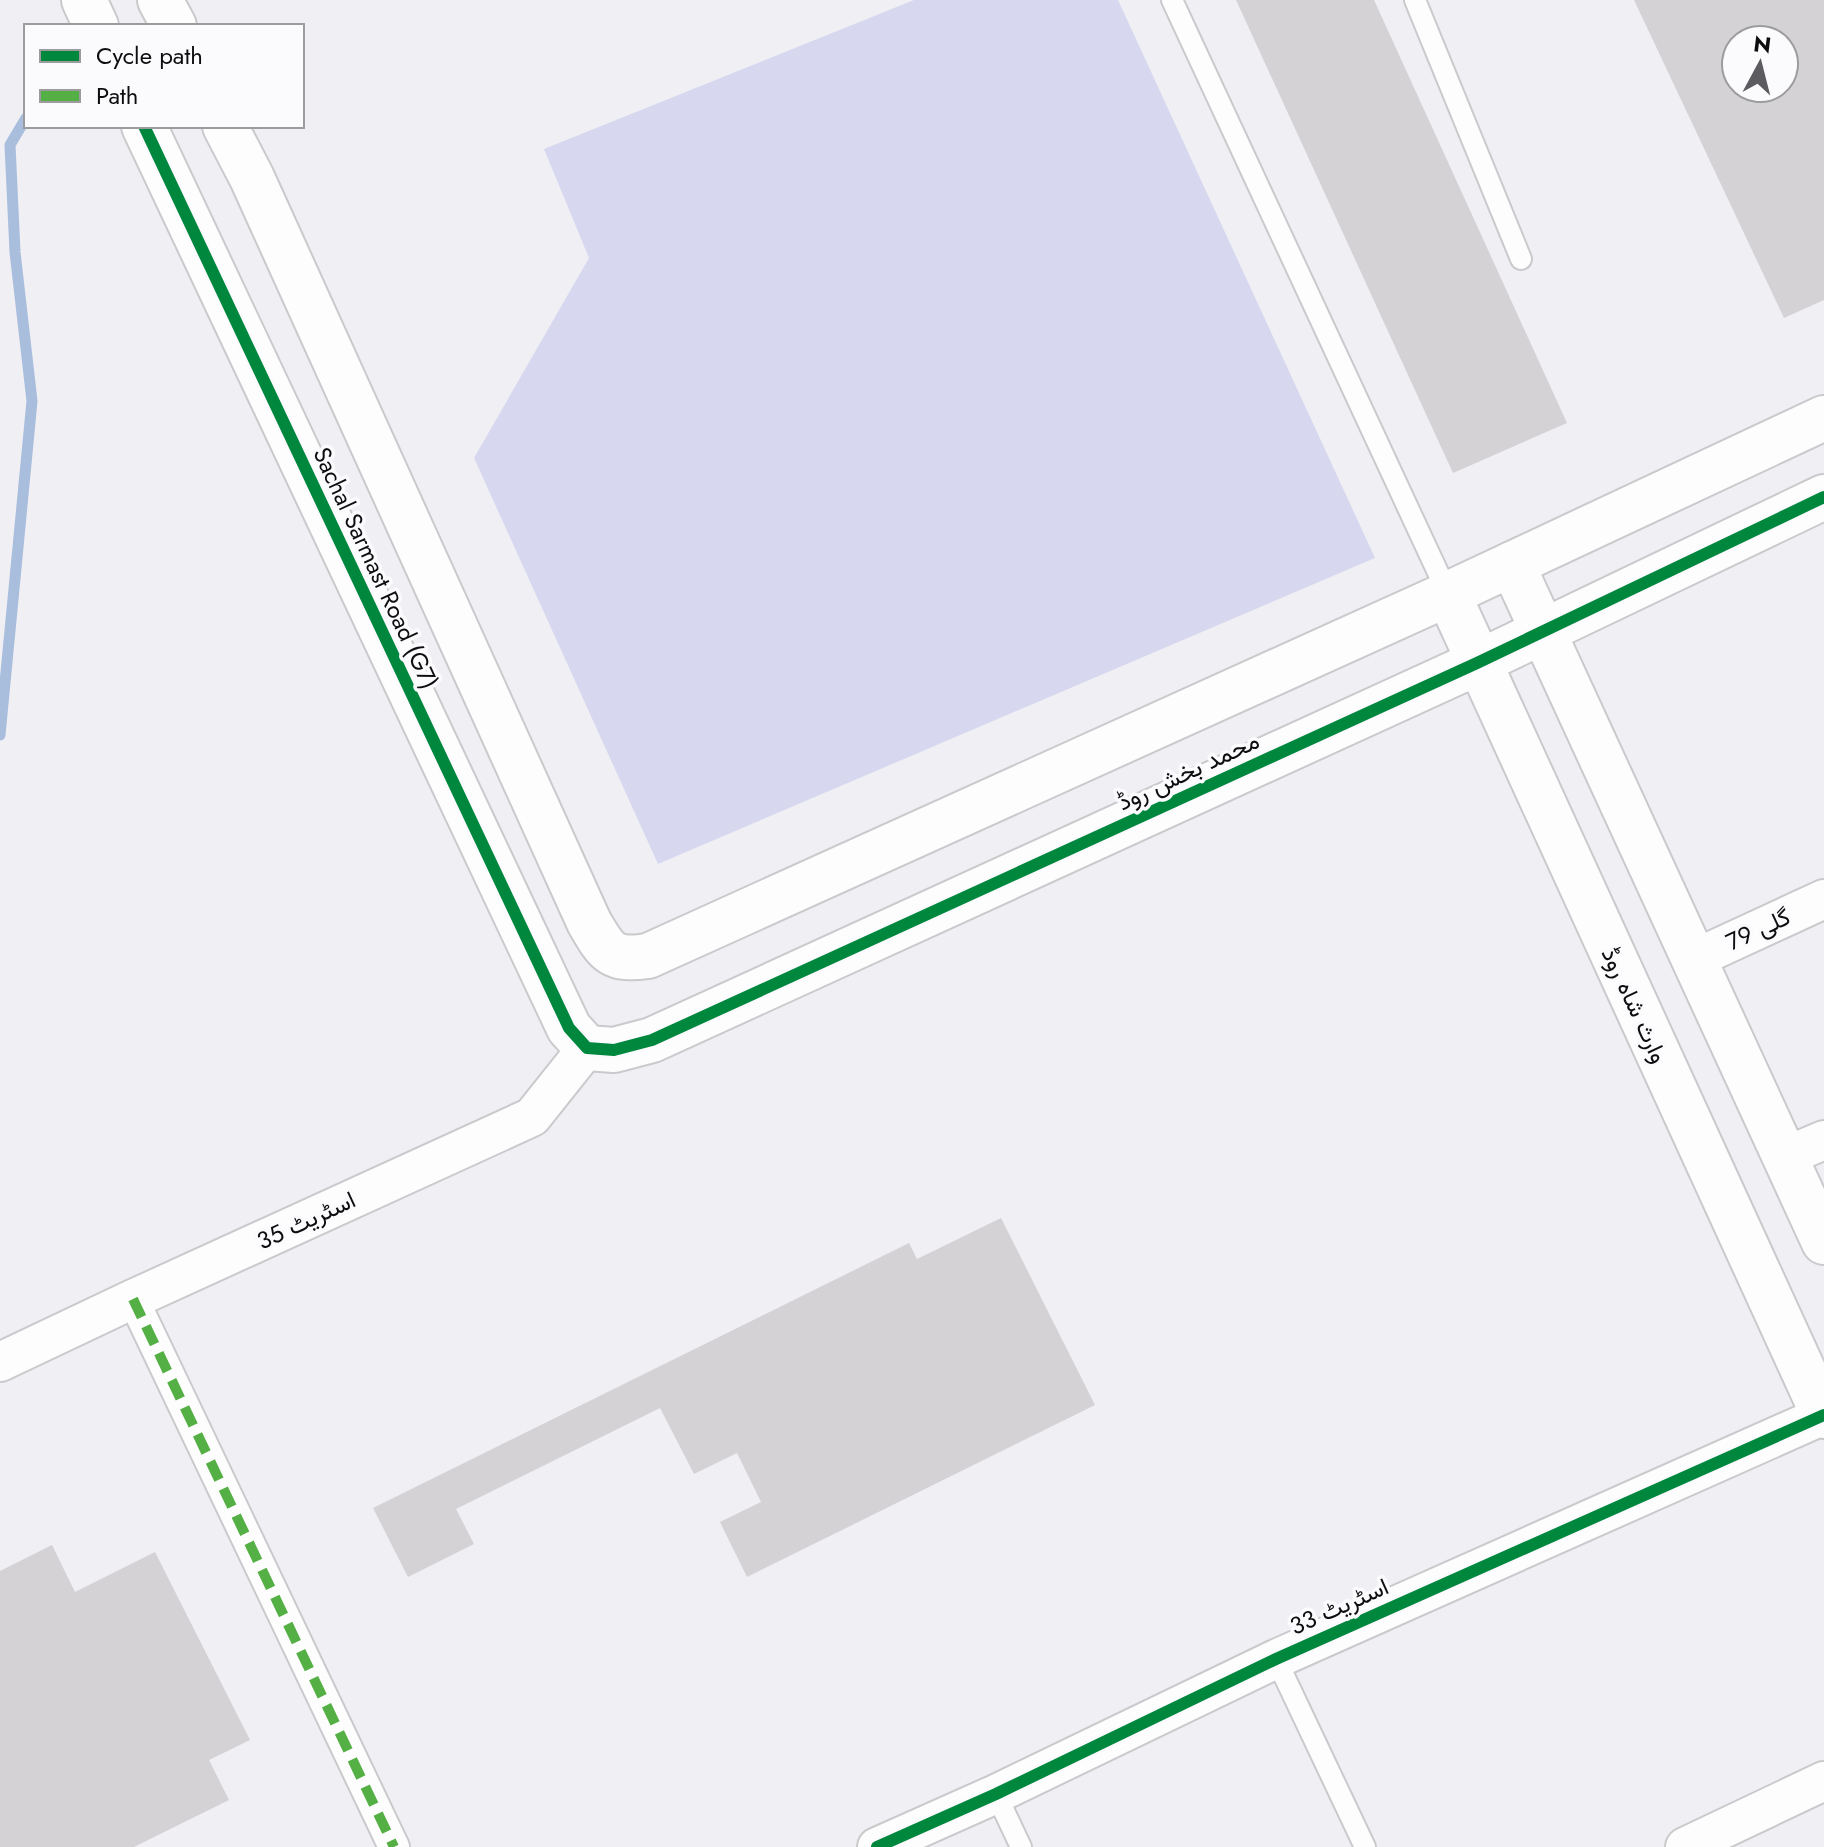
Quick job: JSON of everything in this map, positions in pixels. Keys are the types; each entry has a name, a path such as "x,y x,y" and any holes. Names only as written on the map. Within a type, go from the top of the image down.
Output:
{"street":[{"path":"84,0 95,24"},
{"path":"160,0 173,24"},
{"name":"Sachal Sarmast Road (G7)","path":"145,128 578,1038"},
{"name":"Sachal Sarmast Road (G7)","path":"226,128 252,178 589,922 606,951 625,959 648,956 1448,594"},
{"path":"1448,594 1824,418"},
{"name":"محمد بخش روڈ","path":"578,1038 614,1050 652,1040 1477,663 1824,497"},
{"path":"342,547 406,518"},
{"path":"1512,564 1824,1242"},
{"name":"وارث شاہ روڈ","path":"1448,594 1824,1415"},
{"name":"گلی 79","path":"1692,960 1824,899"},
{"name":"اسٹریٹ 35","path":"0,1362 532,1117 578,1038"},
{"path":"1784,1157 1824,1140"},
{"path":"133,1299 394,1847"},
{"name":"اسٹریٹ 33","path":"877,1847 996,1794 1276,1659 1824,1415"},
{"path":"1685,1847 1824,1781"}],"lane":[{"path":"1172,0 1448,594"},
{"path":"1415,0 1521,259"},
{"path":"1276,1659 1365,1847"},
{"path":"996,1794 1021,1847"}],"shaded area":[{"path":"914,0 1118,0 1375,558 658,864 474,458 589,258 544,149"}],"building":[{"path":"1236,0 1374,0 1567,423 1453,473"},
{"path":"1634,0 1824,0 1824,300 1784,318"},
{"path":"1001,1218 1095,1405 747,1577 720,1522 761,1502 737,1453 694,1474 660,1408 456,1509 474,1544 408,1577 373,1508 909,1243 917,1259"},
{"path":"52,1545 75,1592 155,1552 250,1740 209,1760 229,1800 134,1847 0,1847 0,1571"}],"waterway":[{"path":"0,735 32,401 15,252 10,145 24,121"}],"marked path":[{"path":"133,1299 394,1847"}],"cycle path":[{"path":"145,128 569,1028 587,1048 614,1050 652,1040 1477,663 1824,497"},
{"path":"877,1847 996,1794 1276,1659 1824,1415"}]}
